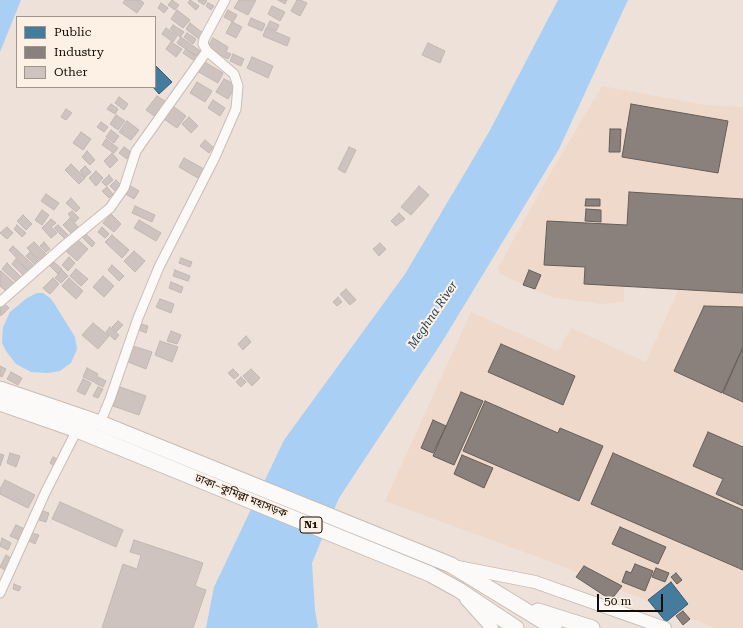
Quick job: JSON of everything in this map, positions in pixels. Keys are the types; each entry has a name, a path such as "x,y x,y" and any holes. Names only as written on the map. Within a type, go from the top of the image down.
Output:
{"highway":[{"name":"ঢাকা–কুমিল্লা মহাসড়ক","path":"0,389 100,423 195,470 430,574 459,590 516,628"},
{"name":"ঢাকা–কুমিল্লা মহাসড়ক","path":"0,403 195,470 451,565 550,628"},
{"name":"ঢাকা–কুমিল্লা মহাসড়ক","path":"510,602 586,627"},
{"name":"ঢাকা–কুমিল্লা মহাসড়ক","path":"510,602 544,628"},
{"name":"ঢাকা–কুমিল্লা মহাসড়ক","path":"510,602 547,628"},
{"name":"ঢাকা–কুমিল্লা মহাসড়ক","path":"510,602 554,628"},
{"name":"ঢাকা–কুমিল্লা মহাসড়ক","path":"510,602 560,628"},
{"name":"ঢাকা–কুমিল্লা মহাসড়ক","path":"510,602 564,628"}],"street":[{"path":"100,423 113,392 138,318 159,267 215,157 236,109 238,86 234,74 206,51 203,44 204,39 225,0"},
{"path":"0,302 66,244 110,208 124,188 136,151 206,51"},
{"path":"0,594 46,491 77,430"},
{"path":"451,565 535,582 665,628"},
{"path":"459,590 492,628"}],"shaded area":[{"path":"602,86 705,105 743,107 743,628 715,628 546,560 385,501 471,312 558,351 571,328 646,362 681,284 624,285 624,302 600,304 552,297 500,274 498,268 544,184"}],"water":[{"path":"0,0 21,0 0,52"},
{"name":"Meghna River","path":"558,0 628,0 559,149 442,342 339,498 312,563 315,610 318,628 206,628 214,587 284,440 405,274 489,132"},
{"path":"37,293 43,293 50,298 75,337 77,349 71,363 60,371 48,373 31,372 16,364 2,343 3,327 10,312 27,298"}],"building: Public":[{"path":"156,66 172,82 159,94 154,88 156,88"},
{"path":"671,582 688,604 666,622 648,600"}],"building: Industry":[{"path":"631,104 728,121 718,173 622,157"},
{"path":"610,129 621,129 620,152 609,152"},
{"path":"629,192 743,199 743,293 584,284 585,267 544,265 547,221 627,225"},
{"path":"586,199 600,199 600,206 585,206"},
{"path":"586,209 601,210 601,222 585,221"},
{"path":"529,270 541,275 535,289 523,285"},
{"path":"704,306 743,307 743,347 722,393 674,371"},
{"path":"501,344 575,376 563,405 488,372"},
{"path":"743,347 743,402 723,393"},
{"path":"461,392 483,401 454,465 433,456"},
{"path":"485,401 558,433 560,428 603,446 579,501 463,451"},
{"path":"433,420 446,426 433,453 421,448"},
{"path":"708,432 743,447 743,506 716,494 723,479 693,466"},
{"path":"613,453 743,510 743,570 591,504"},
{"path":"462,455 493,468 484,488 454,474"},
{"path":"620,527 666,547 658,564 612,544"},
{"path":"635,564 653,571 645,591 622,582 626,571 631,573"},
{"path":"584,566 622,586 611,600 576,577"},
{"path":"656,568 669,573 665,582 652,577"},
{"path":"676,573 682,580 677,584 671,577"},
{"path":"683,611 690,619 683,625 676,616"}],"building: Other":[{"path":"125,0 140,0 144,3 137,13 123,3"},
{"path":"172,0 179,5 175,10 168,5"},
{"path":"190,0 199,6 196,10 188,3"},
{"path":"239,0 256,0 248,15 234,8"},
{"path":"278,0 287,0 285,4"},
{"path":"297,0 307,3 300,16 291,11"},
{"path":"198,1 207,1 204,5"},
{"path":"161,3 168,8 164,13 158,8"},
{"path":"208,3 214,6 211,10 206,6"},
{"path":"272,6 285,12 280,21 268,14"},
{"path":"177,10 190,20 183,28 171,19"},
{"path":"228,10 237,15 233,22 224,17"},
{"path":"251,18 265,24 262,31 248,25"},
{"path":"270,21 279,25 276,31 267,27"},
{"path":"232,22 242,27 236,38 226,33"},
{"path":"190,23 203,33 199,39 186,29"},
{"path":"173,25 184,32 180,37 170,29"},
{"path":"166,28 177,36 173,42 162,34"},
{"path":"266,28 290,38 287,46 263,36"},
{"path":"187,33 196,39 193,44 184,37"},
{"path":"181,37 200,51 196,56 177,43"},
{"path":"213,38 228,47 226,52 231,54 228,59 207,48"},
{"path":"171,42 182,49 176,57 166,49"},
{"path":"428,43 445,51 440,63 422,55"},
{"path":"186,49 196,56 193,60 183,53"},
{"path":"233,54 244,59 241,66 230,61"},
{"path":"252,57 273,66 268,78 247,68"},
{"path":"203,61 223,73 218,83 197,71"},
{"path":"224,79 236,85 228,99 216,92"},
{"path":"197,82 212,91 205,102 190,93"},
{"path":"157,96 168,103 157,118 146,110"},
{"path":"119,97 128,104 124,110 115,103"},
{"path":"213,100 225,108 220,116 208,108"},
{"path":"111,104 118,109 115,114 107,109"},
{"path":"173,106 186,116 177,128 164,119"},
{"path":"66,109 72,113 66,120 61,117"},
{"path":"116,115 125,121 118,130 110,124"},
{"path":"189,117 198,126 191,133 182,124"},
{"path":"127,121 139,130 131,140 119,132"},
{"path":"101,122 108,127 104,132 97,127"},
{"path":"111,130 119,136 114,143 106,137"},
{"path":"81,132 91,139 83,150 73,143"},
{"path":"106,139 118,148 114,153 102,145"},
{"path":"205,140 213,147 209,153 200,146"},
{"path":"124,147 131,152 127,159 119,153"},
{"path":"349,147 356,150 345,173 338,169"},
{"path":"87,151 95,160 90,165 82,157"},
{"path":"112,153 118,160 110,168 104,161"},
{"path":"184,158 204,169 198,178 179,167"},
{"path":"71,164 85,178 79,184 65,170"},
{"path":"85,166 91,172 85,177 80,171"},
{"path":"96,171 103,178 96,186 89,178"},
{"path":"109,175 113,180 106,186 102,182"},
{"path":"116,180 123,187 117,193 110,186"},
{"path":"129,185 139,191 134,199 124,193"},
{"path":"419,186 429,195 411,215 401,207"},
{"path":"107,187 113,194 109,198 102,191"},
{"path":"46,194 59,203 54,210 41,201"},
{"path":"71,198 80,208 76,212 66,203"},
{"path":"135,206 155,215 152,222 132,213"},
{"path":"42,210 49,215 42,225 35,220"},
{"path":"72,211 79,218 75,222 68,214"},
{"path":"399,213 405,219 396,226 391,221"},
{"path":"111,214 121,224 114,232 103,223"},
{"path":"23,215 32,224 26,230 17,221"},
{"path":"70,218 79,228 72,234 63,225"},
{"path":"51,219 56,223 51,227 57,233 51,238 42,228"},
{"path":"139,220 161,233 156,241 134,228"},
{"path":"17,225 26,233 22,237 14,229"},
{"path":"58,225 69,236 65,239 54,228"},
{"path":"7,227 13,233 7,239 0,233"},
{"path":"102,227 109,234 105,238 98,232"},
{"path":"85,233 95,243 92,247 82,237"},
{"path":"112,235 129,250 122,258 105,242"},
{"path":"76,238 88,249 77,261 65,250"},
{"path":"34,242 48,256 41,262 27,248"},
{"path":"44,242 50,249 46,252 40,246"},
{"path":"380,243 386,249 379,256 373,249"},
{"path":"13,246 35,267 30,272 9,250"},
{"path":"134,251 145,261 135,272 124,261"},
{"path":"30,252 40,263 37,267 26,256"},
{"path":"69,257 75,263 68,271 62,265"},
{"path":"181,258 192,262 190,267 179,263"},
{"path":"16,259 29,272 25,277 12,264"},
{"path":"54,262 62,269 58,274 50,266"},
{"path":"7,263 21,277 16,282 2,269"},
{"path":"112,265 124,276 119,281 108,270"},
{"path":"76,269 88,279 81,286 70,276"},
{"path":"62,270 68,276 61,283 55,278"},
{"path":"175,270 190,276 188,281 173,276"},
{"path":"1,271 15,284 7,292 0,286"},
{"path":"103,276 114,286 104,297 93,287"},
{"path":"53,278 59,284 50,294 43,288"},
{"path":"69,278 83,291 76,299 62,286"},
{"path":"171,282 183,287 181,293 169,288"},
{"path":"346,289 356,300 350,305 340,294"},
{"path":"338,297 342,302 337,306 333,302"},
{"path":"160,299 174,304 171,313 156,307"},
{"path":"4,303 9,308 1,316 0,308"},
{"path":"118,321 123,325 116,332 112,327"},
{"path":"93,323 109,336 98,349 82,335"},
{"path":"141,324 148,326 146,333 139,330"},
{"path":"110,327 119,335 115,340 106,332"},
{"path":"171,331 181,335 177,344 167,341"},
{"path":"246,336 251,342 243,350 238,344"},
{"path":"160,341 178,347 172,362 155,355"},
{"path":"133,346 152,352 146,369 128,362"},
{"path":"0,366 6,369 2,377 0,376"},
{"path":"87,368 98,374 94,382 83,377"},
{"path":"233,369 239,375 234,379 228,373"},
{"path":"251,369 260,378 252,386 243,376"},
{"path":"11,372 22,378 18,385 7,379"},
{"path":"98,377 106,381 103,387 95,383"},
{"path":"241,377 246,382 241,387 236,382"},
{"path":"83,379 91,383 85,395 77,391"},
{"path":"98,387 103,389 98,398 93,396"},
{"path":"120,387 146,396 139,415 113,406"},
{"path":"10,453 20,456 16,467 7,463"},
{"path":"0,454 4,455 0,466"},
{"path":"53,457 59,460 56,467 50,463"},
{"path":"5,480 35,495 28,508 0,494 0,489"},
{"path":"60,502 123,530 116,547 52,519"},
{"path":"43,511 49,513 46,522 39,520"},
{"path":"16,525 25,529 19,540 10,536"},
{"path":"32,533 39,535 35,544 29,541"},
{"path":"2,538 11,543 8,550 0,546"},
{"path":"134,540 203,563 195,586 206,590 193,628 102,628 123,564 137,569 141,555 130,552"},
{"path":"6,555 12,559 6,571 0,567"},
{"path":"14,584 21,587 19,591 13,589"}]}
